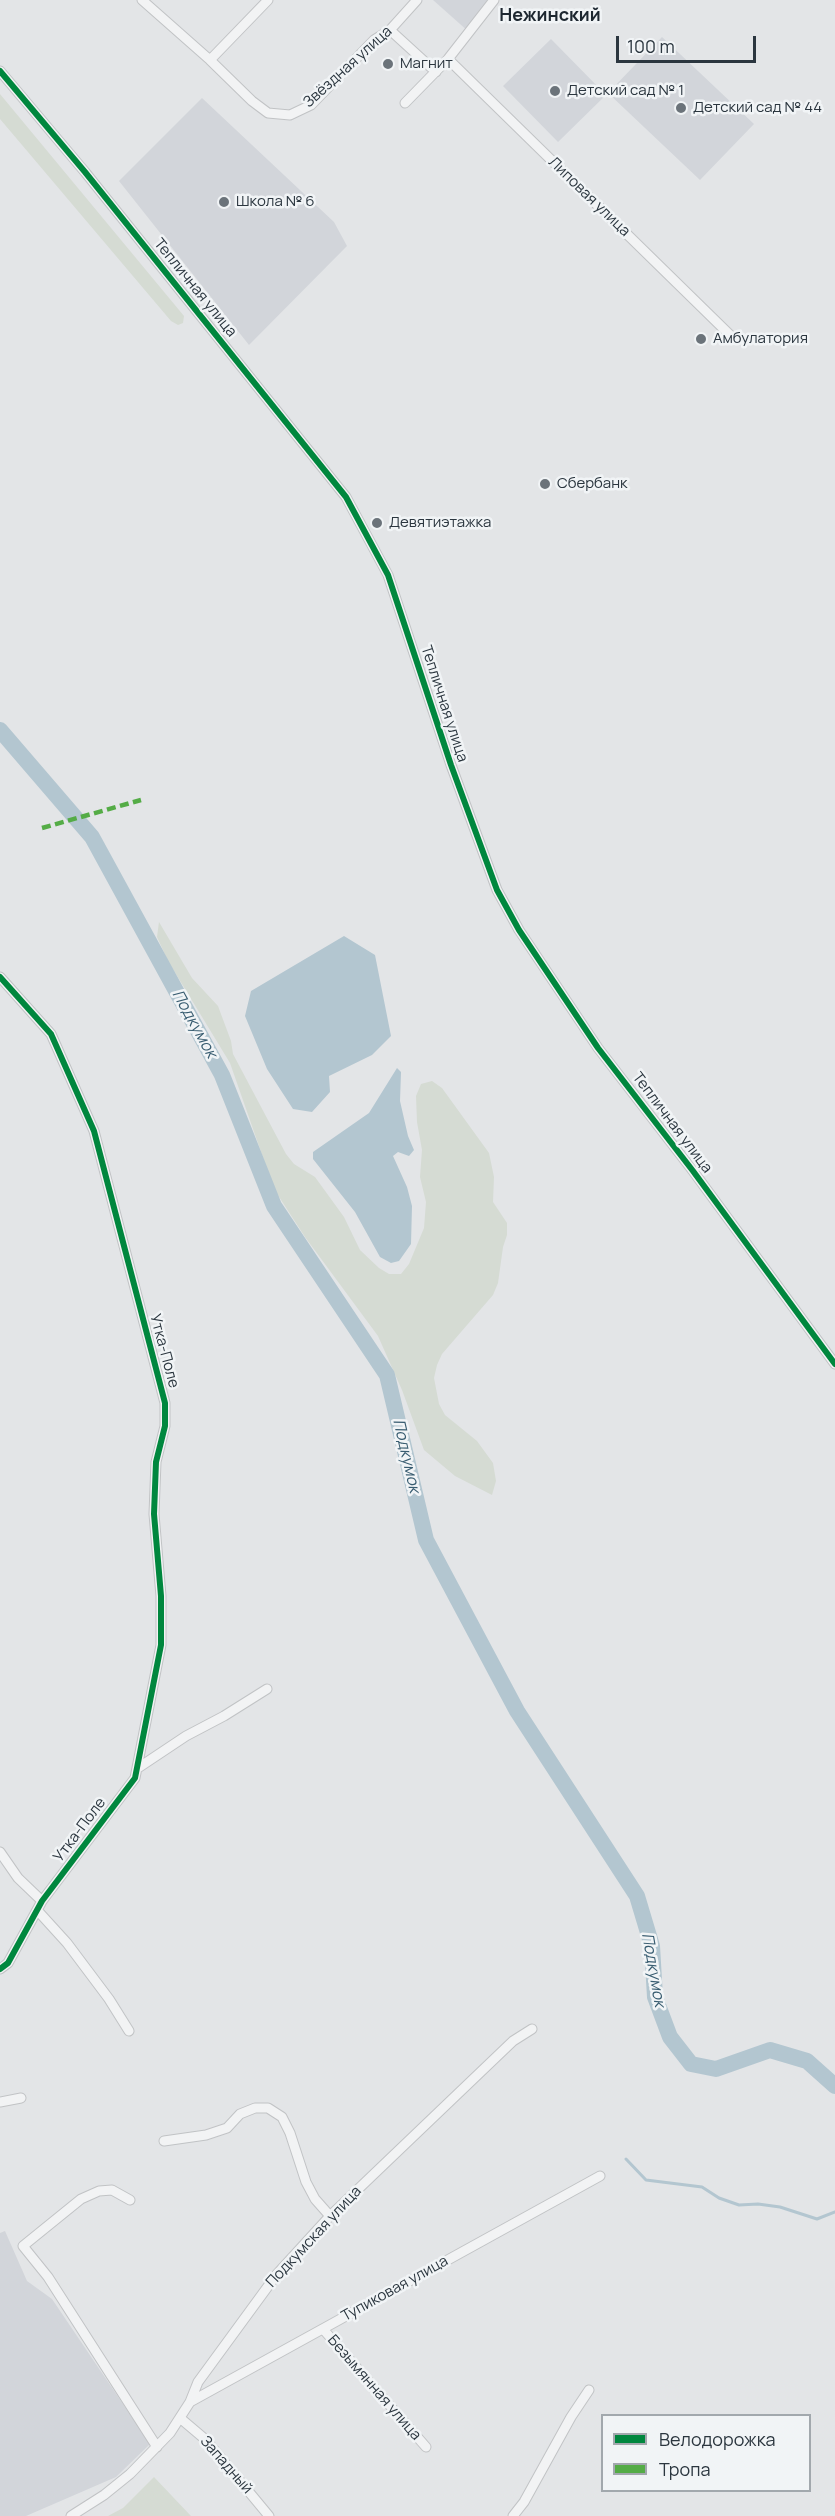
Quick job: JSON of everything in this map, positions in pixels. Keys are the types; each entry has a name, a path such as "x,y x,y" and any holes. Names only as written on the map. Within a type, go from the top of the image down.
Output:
{"street":[{"path":"143,0 210,60 268,0"},
{"name":"Звёздная улица","path":"210,60 252,101 268,113 290,115 311,105 374,40 390,30 417,0"},
{"path":"405,103 448,59 494,0"},
{"path":"390,30 436,72"},
{"name":"Липовая улица","path":"448,59 730,335"},
{"name":"Тепличная улица","path":"0,71 129,225 346,496 388,575 496,890 519,930 598,1048 693,1171 835,1364"},
{"name":"Утка-Поле","path":"0,977 51,1034 94,1131 165,1403 165,1426 156,1462 154,1514 161,1596 161,1645 138,1768 135,1778 40,1905 8,1963 0,1969"},
{"path":"138,1768 186,1736 267,1689"},
{"path":"0,1852 109,1999 129,2031"},
{"name":"Подкумская улица","path":"71,2516 104,2495 130,2474 157,2447 180,2418 198,2382 276,2274 330,2216 513,2040 532,2029"},
{"path":"0,2102 21,2098"},
{"path":"164,2141 206,2135 227,2128 240,2114 255,2108 268,2108 282,2117 290,2133 306,2182 315,2199 330,2216"},
{"name":"Тупиковая улица","path":"190,2402 600,2176"},
{"path":"130,2200 112,2190 99,2191 81,2199 22,2246 48,2277 157,2447"},
{"name":"Безымянная улица","path":"323,2329 426,2447"},
{"path":"513,2516 524,2502 571,2417 590,2390"},
{"name":"Западный","path":"180,2418 206,2440 269,2516"}],"shaded area":[{"path":"433,0 494,0 469,32"},
{"name":"Детский сад № 44","path":"662,37 754,124 700,180 608,93"},
{"name":"Детский сад № 1","path":"551,39 606,95 558,142 503,86"},
{"path":"0,94 184,316 183,323 178,325 171,321 0,119"},
{"name":"Школа № 6","path":"202,98 334,222 347,246 249,345 119,181"},
{"path":"159,922 192,978 218,1006 231,1041 233,1054 286,1154 294,1164 315,1177 344,1217 360,1250 379,1268 389,1274 401,1274 409,1264 424,1228 426,1202 420,1177 422,1150 417,1122 416,1096 421,1084 432,1081 442,1088 489,1153 494,1177 493,1202 507,1223 498,1283 493,1295 442,1354 434,1378 439,1404 445,1415 477,1441 493,1463 496,1481 492,1495 455,1476 424,1450 402,1390 378,1336 305,1237 274,1189 230,1063 168,961 157,937"},
{"path":"5,2231 27,2281 52,2299 150,2444 116,2477 26,2516 0,2516 0,2233"},
{"path":"154,2477 191,2516 108,2516 123,2508"}],"water":[{"path":"344,936 375,955 391,1036 372,1055 329,1076 330,1092 312,1112 293,1109 267,1069 245,1016 251,991"},
{"path":"397,1068 401,1072 400,1101 408,1136 414,1150 409,1156 398,1152 393,1156 407,1187 412,1206 411,1244 399,1261 391,1263 380,1257 355,1212 313,1159 313,1152 369,1113"}],"waterway":[{"name":"Подкумок","path":"0,730 92,837 222,1075 274,1206 387,1375 426,1540 517,1711 637,1896 652,1946 655,1997 670,2037 691,2064 716,2069 770,2050 807,2061 835,2086"},
{"path":"626,2159 646,2180 702,2187 719,2198 739,2205 758,2204 780,2207 817,2219 835,2212"}],"marked path":[{"path":"42,828 141,800"}],"cycle path":[{"path":"0,71 85,172 346,497 388,575 451,765 497,890 519,930 598,1048 693,1171 835,1364"},
{"path":"0,977 51,1034 94,1131 165,1403 165,1426 156,1462 154,1514 161,1596 161,1645 135,1778 42,1901 8,1963 0,1969"}],"place":[{"name":"Магнит","path":"388,64"},
{"name":"Детский сад № 1","path":"555,91"},
{"name":"Детский сад № 44","path":"681,108"},
{"name":"Школа № 6","path":"224,202"},
{"name":"Амбулатория","path":"701,339"},
{"name":"Сбербанк","path":"545,484"},
{"name":"Девятиэтажка","path":"377,523"}],"district":[{"name":"Нежинский","path":"550,16"}]}
